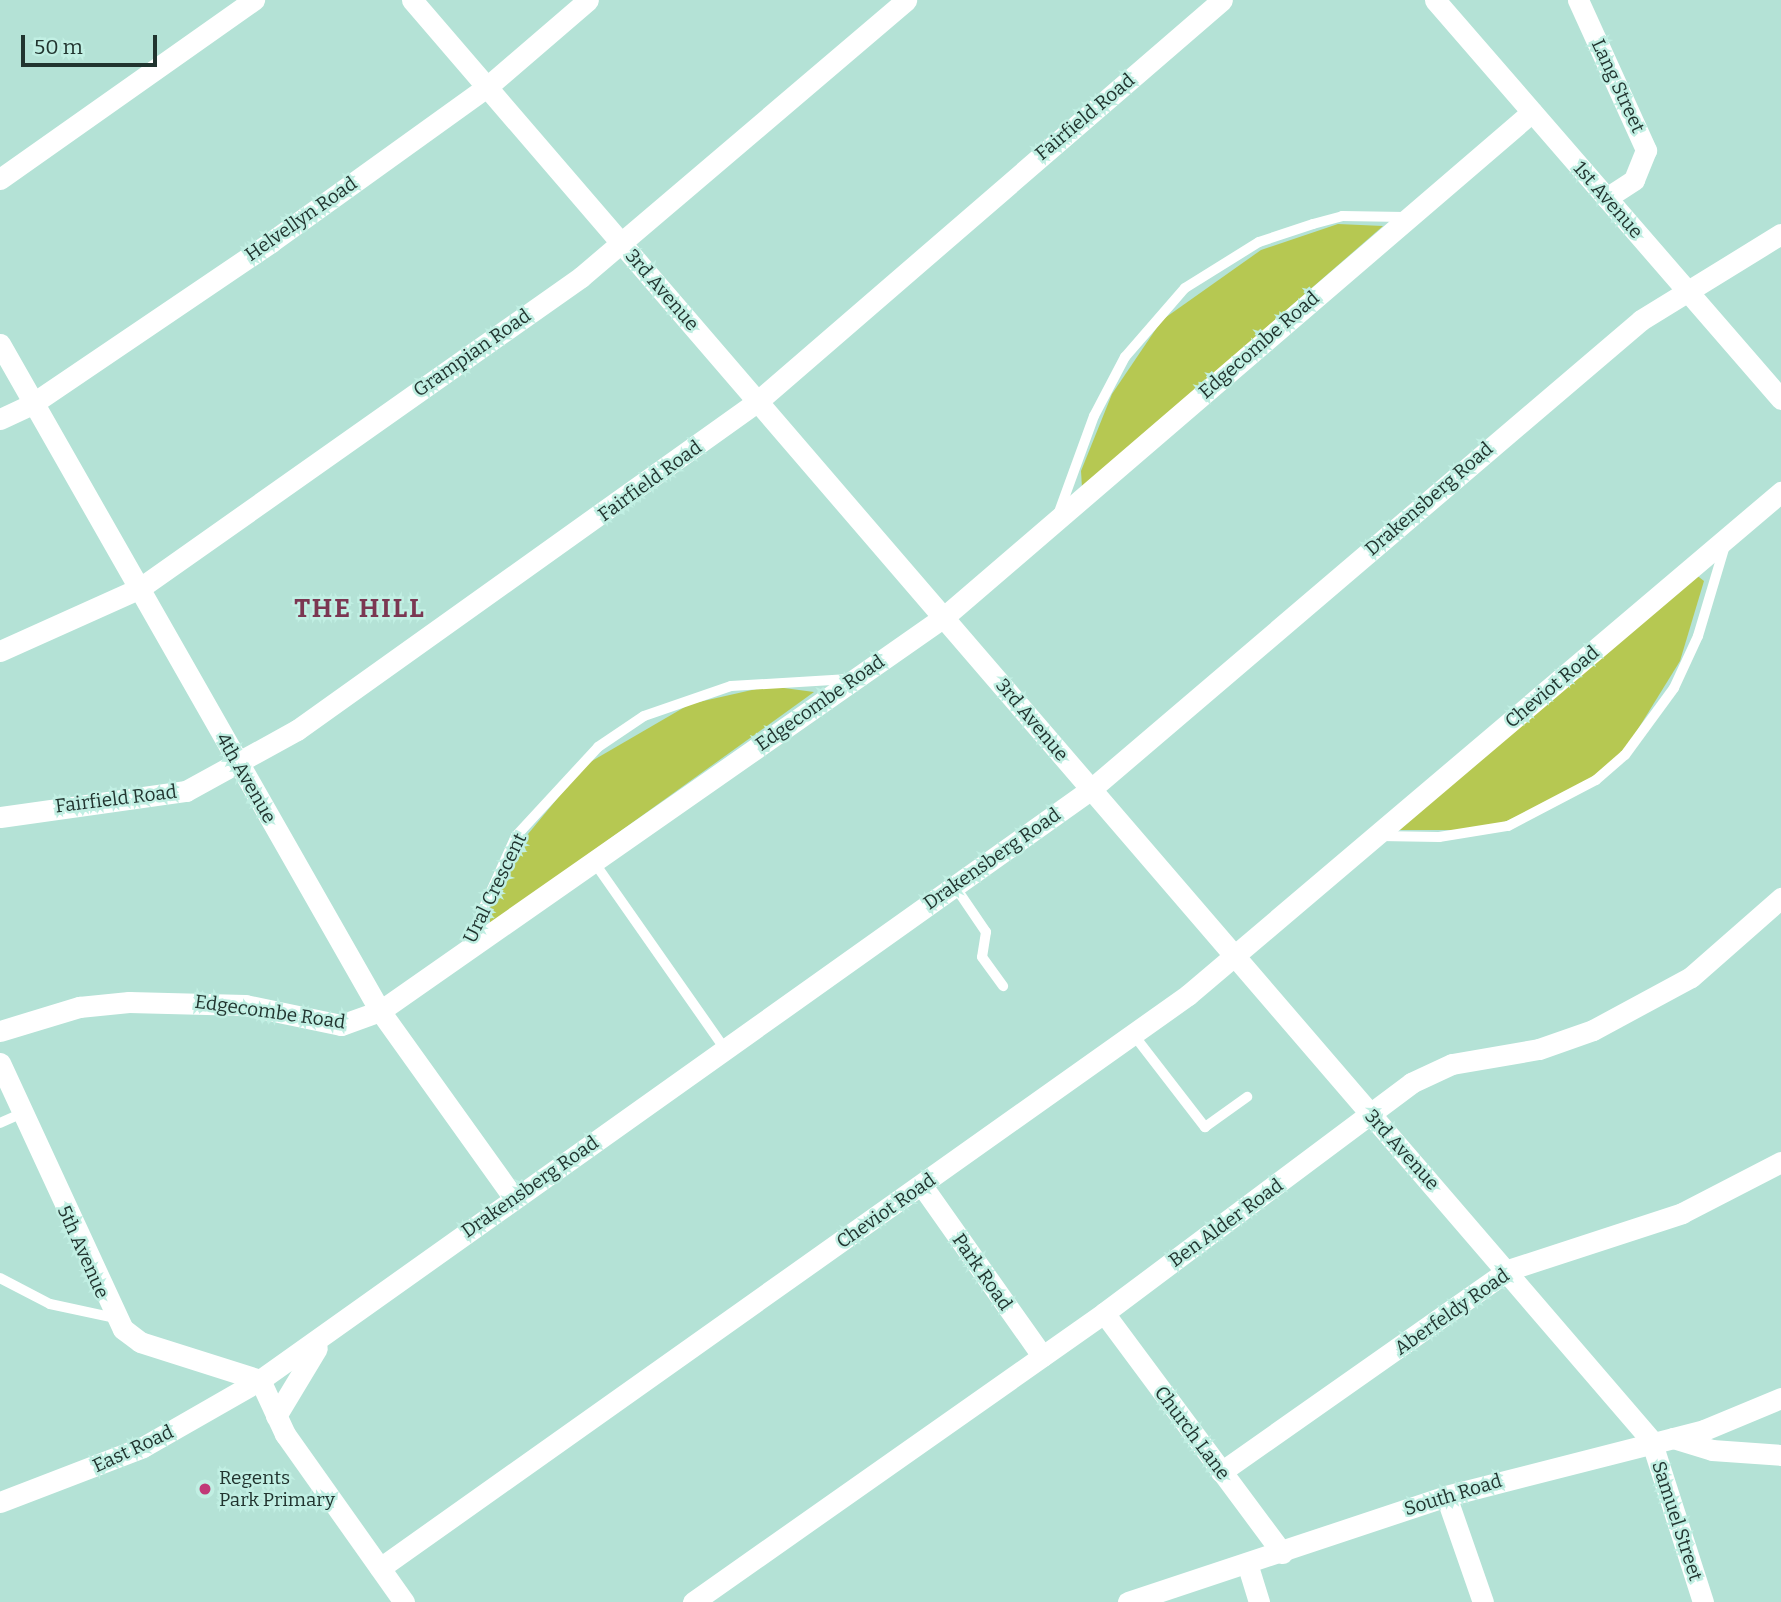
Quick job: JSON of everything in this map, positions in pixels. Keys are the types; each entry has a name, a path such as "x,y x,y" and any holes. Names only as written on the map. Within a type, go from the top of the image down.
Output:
{"street":[{"path":"0,179 254,0"},
{"name":"3rd Avenue","path":"412,0 1370,1116 1508,1270 1651,1440"},
{"name":"Helvellyn Road","path":"0,419 32,404 487,87 588,0"},
{"name":"Grampian Road","path":"0,652 141,588 624,246 906,0"},
{"name":"Fairfield Road","path":"0,817 186,791 238,767 592,524 758,401 1222,0"},
{"name":"1st Avenue","path":"1435,0 1781,399"},
{"name":"Lang Street","path":"1578,0 1646,150 1634,180 1606,198"},
{"name":"Edgecombe Road","path":"0,1031 79,1007 129,1002 245,1004 341,1025 380,1011 944,617 1532,111"},
{"name":"Drakensberg Road","path":"260,1380 1090,790 1593,359 1685,288 1781,234"},
{"name":"4th Avenue","path":"0,344 32,404 141,588 238,767 380,1011 513,1198"},
{"name":"Cheviot Road","path":"380,1568 923,1187 1236,957 1781,492"},
{"name":"Ben Alder Road","path":"693,1602 1104,1313 1431,1071 1539,1049 1650,1001 1729,948 1781,898"},
{"name":"5th Avenue","path":"0,1063 115,1318 140,1342 237,1383"},
{"name":"Aberfeldy Road","path":"1221,1472 1508,1270 1682,1213 1781,1162"},
{"name":"Park Road","path":"923,1187 1042,1356"},
{"name":"Church Lane","path":"1104,1313 1282,1553"},
{"path":"281,1425 292,1382 331,1329"},
{"path":"260,1380 281,1425 404,1602"},
{"name":"East Road","path":"0,1502 143,1447 237,1383 260,1380"},
{"path":"237,1383 281,1425"},
{"name":"South Road","path":"1128,1602 1282,1553 1446,1496 1651,1440 1673,1438 1781,1398"},
{"path":"1673,1438 1712,1450 1781,1455"},
{"name":"Samuel Street","path":"1651,1440 1703,1602"},
{"path":"1446,1496 1483,1602"},
{"path":"1247,1563 1259,1602"}],"lane":[{"path":"1058,517 1089,427 1125,357 1185,288 1259,242 1313,224 1342,216 1408,218"},
{"path":"1377,836 1439,837 1508,826 1597,780 1625,755 1674,688 1698,636 1727,539"},
{"name":"Ural Crescent","path":"464,953 516,836 598,747 644,716 731,686 855,678"},
{"path":"594,862 725,1049"},
{"path":"954,885 986,932 982,957 1003,986"},
{"path":"1133,1034 1205,1127 1247,1097"},
{"path":"0,1123 22,1113"},
{"path":"0,1278 50,1304 115,1318"}],"green space":[{"path":"1338,224 1383,226 1082,488 1081,471 1112,394 1162,320 1261,250"},
{"path":"1695,574 1704,581 1680,661 1622,755 1584,786 1487,830 1396,830"},
{"path":"769,686 814,692 490,925 490,908 528,834 585,765 690,704"}],"place":[{"name":"Regents Park Primary","path":"205,1489"}],"district":[{"name":"THE HILL","path":"360,609"}]}
